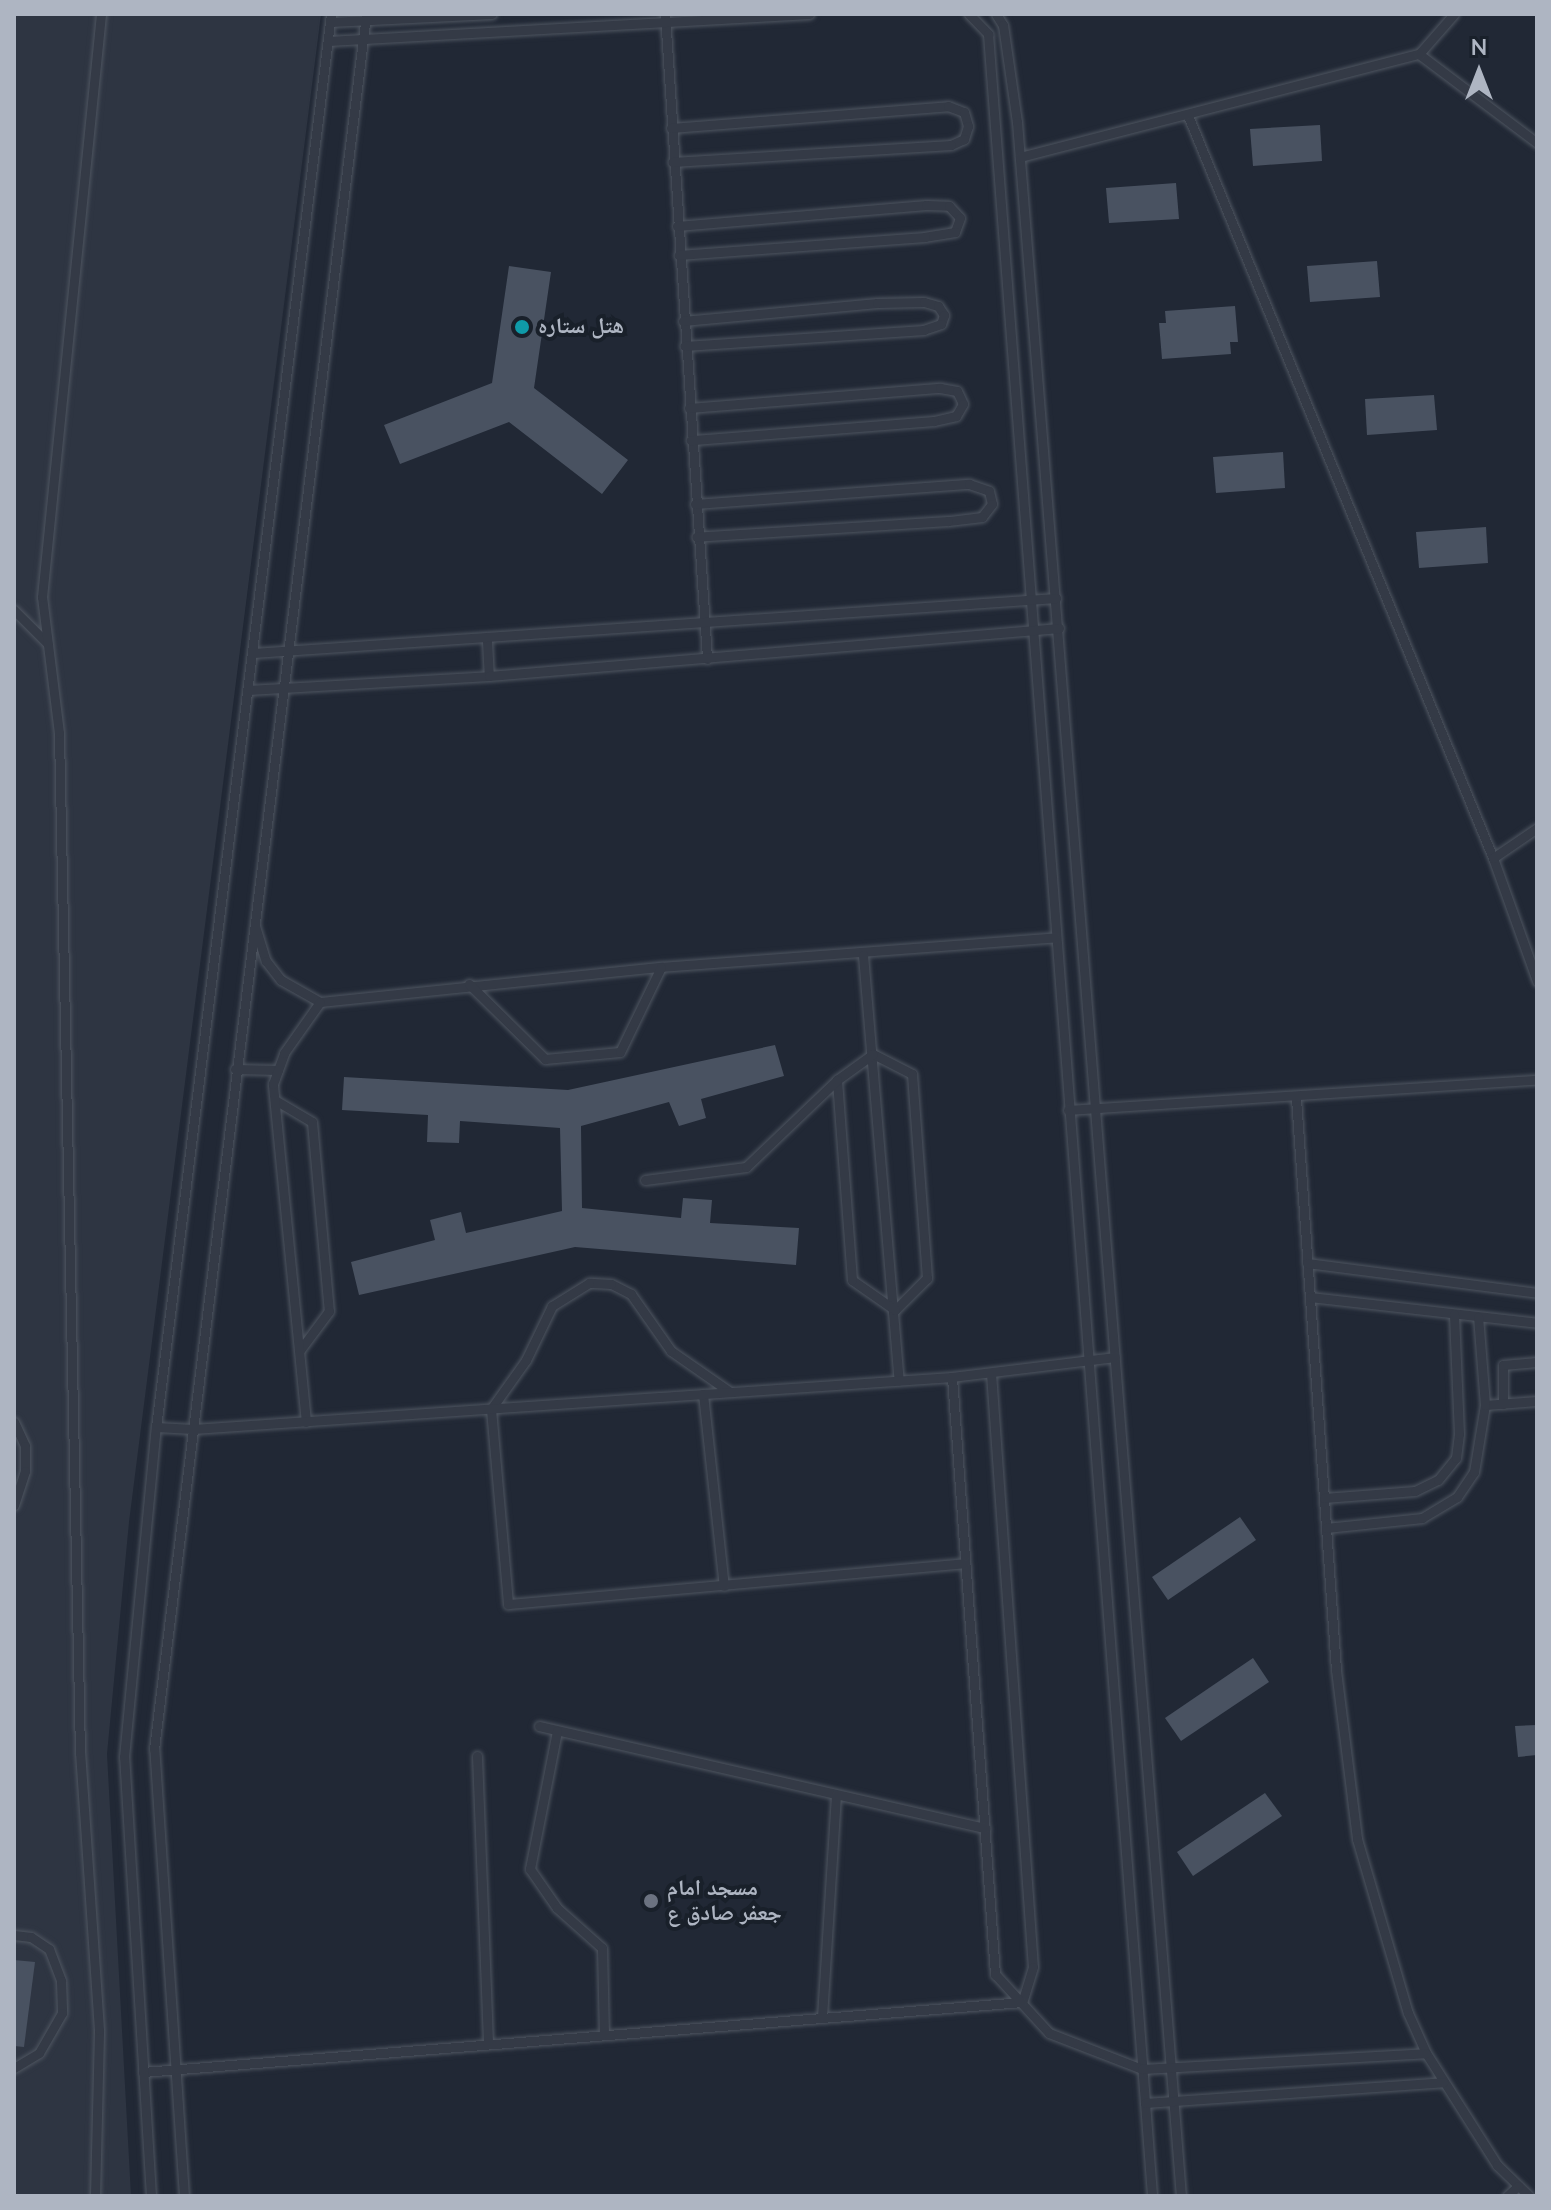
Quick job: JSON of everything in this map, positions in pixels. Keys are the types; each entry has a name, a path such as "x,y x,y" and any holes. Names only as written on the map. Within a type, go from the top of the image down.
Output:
{"lane":[{"path":"95,2196 99,2030 80,1753 59,733 42,597 101,14"},
{"path":"151,2196 124,1757 156,1427 331,18 492,14"},
{"path":"328,41 362,42 665,18 809,14"},
{"path":"969,14 988,34 1152,2196"},
{"path":"996,14 1003,25 1020,157 1181,2196"},
{"path":"1020,157 1189,118 1419,54 1454,14"},
{"path":"184,2196 154,1749 366,18"},
{"path":"665,18 702,626 707,659"},
{"path":"1419,54 1537,143"},
{"path":"671,128 948,106 964,112 968,126 964,139 951,145 673,162"},
{"path":"1189,118 1493,858 1537,981"},
{"path":"677,226 926,205 949,206 960,218 955,232 925,237 679,255"},
{"path":"683,321 924,302 938,306 944,315 941,324 924,330 685,346"},
{"path":"689,408 940,388 957,391 963,404 956,416 934,421 691,440"},
{"path":"695,504 969,484 989,491 992,504 982,517 948,521 697,537"},
{"path":"253,653 288,654 487,641 1056,598"},
{"path":"14,610 47,643"},
{"path":"248,690 283,691 489,676 1059,628"},
{"path":"487,641 489,676"},
{"path":"1493,858 1537,828"},
{"path":"254,921 266,961 281,980 320,1002 469,984 661,967 863,955 1056,937"},
{"path":"863,955 899,1380"},
{"path":"469,984 545,1059 620,1052 661,967"},
{"path":"306,1422 275,1100 278,1070 298,1030 320,1002"},
{"path":"645,1180 746,1167 837,1080 873,1054"},
{"path":"873,1054 912,1074 927,1278 895,1310"},
{"path":"235,1069 278,1070"},
{"path":"837,1080 852,1280 895,1310"},
{"path":"1068,1110 1296,1098 1537,1080"},
{"path":"1296,1098 1336,1670 1357,1839 1408,2013 1426,2053 1497,2165 1529,2196"},
{"path":"275,1100 312,1122 329,1311 300,1350"},
{"path":"1307,1263 1537,1293"},
{"path":"730,1392 671,1351 631,1294 611,1284 589,1283 552,1306 526,1360 491,1409 508,1604 965,1563"},
{"path":"1310,1297 1537,1323"},
{"path":"1324,1498 1415,1491 1438,1480 1456,1458 1459,1434 1454,1314"},
{"path":"1326,1528 1422,1518 1457,1497 1474,1472 1485,1405 1478,1317"},
{"path":"156,1427 193,1429 306,1422 952,1377 1087,1358 1115,1357"},
{"path":"1503,1404 1503,1365 1537,1362"},
{"path":"991,1373 1033,1967 1022,2002"},
{"path":"952,1377 995,1974 1049,2033 1142,2069 1426,2053"},
{"path":"703,1394 724,1586"},
{"path":"1485,1405 1537,1401"},
{"path":"14,1422 25,1446 25,1471 14,1505"},
{"path":"539,1726 985,1828"},
{"path":"557,1731 530,1869 557,1908 602,1948 604,2034"},
{"path":"477,1756 488,2043"},
{"path":"822,2017 836,1794"},
{"path":"14,1935 31,1937 49,1949 61,1981 62,2013 39,2053 14,2068"},
{"path":"143,2072 1022,2002"},
{"path":"1145,2103 1443,2082"},
{"path":"1507,2196 1518,2186"}],"shaded area":[{"path":"14,14 321,14 129,1522 107,1754 131,2196 14,2196"}],"building":[{"path":"1320,125 1322,161 1253,166 1250,129"},
{"path":"1176,183 1179,219 1109,223 1106,188"},
{"path":"1377,261 1380,297 1310,302 1307,266"},
{"name":"هتل ستاره","path":"509,266 551,272 534,388 628,460 602,494 509,422 400,464 384,425 492,383"},
{"path":"1235,306 1238,342 1230,342 1231,354 1162,359 1159,323 1166,323 1165,311"},
{"path":"1434,395 1437,430 1367,435 1365,399"},
{"path":"1283,452 1285,488 1216,493 1213,457"},
{"path":"1486,527 1488,563 1419,568 1416,532"},
{"path":"775,1045 784,1076 701,1099 706,1118 679,1126 669,1102 581,1126 582,1208 681,1218 683,1198 712,1200 710,1223 799,1228 796,1265 575,1247 359,1295 351,1262 435,1240 430,1220 461,1212 466,1233 562,1211 560,1128 460,1121 459,1143 427,1142 428,1115 342,1110 344,1077 568,1090"},
{"path":"1240,1517 1256,1540 1168,1600 1152,1577"},
{"path":"1253,1658 1269,1682 1181,1741 1165,1718"},
{"path":"1537,1725 1537,1755 1518,1757 1515,1726"},
{"path":"1265,1793 1282,1816 1193,1876 1177,1852"},
{"path":"14,1960 35,1962 24,2047 14,2046"}],"place":[{"name":"هتل ستاره","path":"522,327"},
{"name":"مسجد امام جعفر صادق ع","path":"651,1901"}]}
